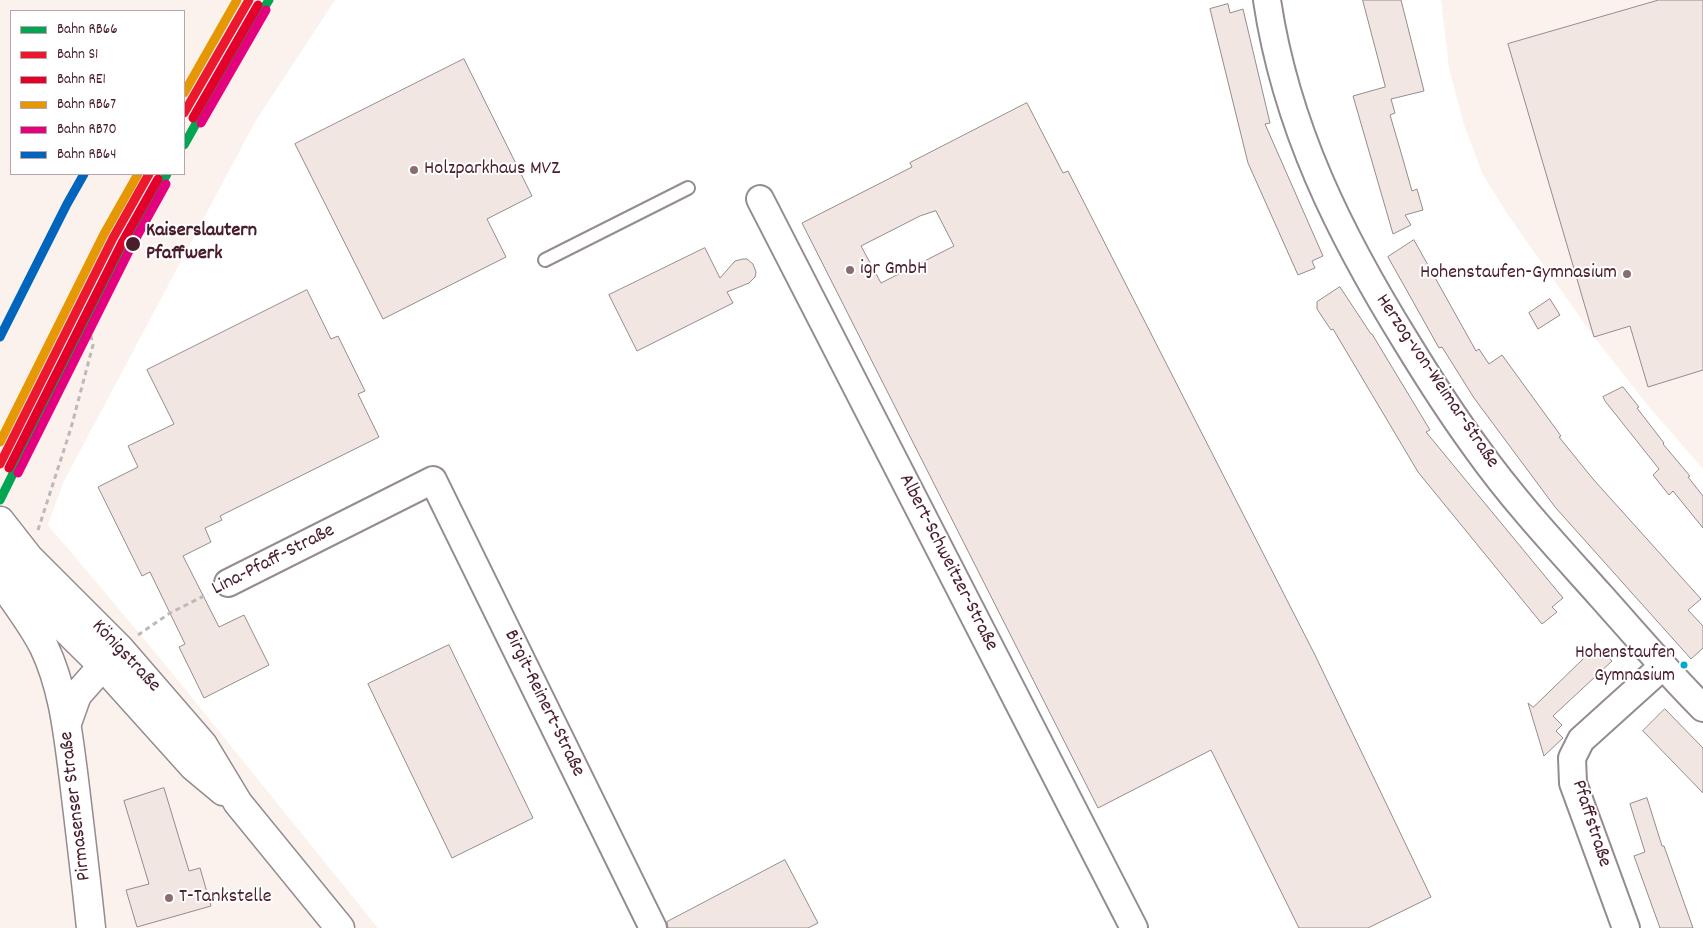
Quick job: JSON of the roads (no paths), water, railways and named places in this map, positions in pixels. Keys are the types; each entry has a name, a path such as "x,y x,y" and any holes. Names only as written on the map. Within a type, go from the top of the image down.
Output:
{"main road":[{"name":"Königstraße","path":"0,521 111,657 193,766 238,803 340,928"},
{"name":"Königstraße","path":"0,555 38,602 111,657"},
{"path":"0,580 44,647 55,675 67,723"},
{"name":"Pirmasenser Straße","path":"91,928 67,723 77,696 111,657"}],"street":[{"name":"Herzog-von-Weimar-Straße","path":"1267,0 1284,87 1307,153 1334,215 1375,291 1421,366 1477,450 1550,539 1703,708"},
{"name":"Albert-Schweitzer-Straße","path":"760,198 1134,928"},
{"name":"Lina-Pfaff-Straße","path":"228,583 434,480"},
{"name":"Birgit-Reinert-Straße","path":"434,480 654,928"},
{"name":"Pfaffstraße","path":"1626,928 1573,783 1572,758 1581,740 1663,666"}],"lane":[{"path":"544,260 688,188"}],"rail line":[{"name":"RB67","path":"185,91 237,0"},
{"name":"S1","path":"185,111 249,0"},
{"name":"RB66","path":"185,143 269,0"},
{"name":"RE1","path":"193,118 258,5"},
{"name":"RB70","path":"201,123 266,10"},
{"name":"RB64","path":"0,337 83,175"},
{"name":"RB67","path":"0,442 104,234 137,175"},
{"name":"S1","path":"0,464 113,238 148,175"},
{"name":"RB66","path":"0,500 127,244 166,175"},
{"name":"RE1","path":"9,468 122,243 158,179"},
{"name":"RB70","path":"18,473 131,247 166,184"}],"place":[{"name":"Holzparkhaus MVZ","path":"414,170"},
{"name":"Kaiserslautern Pfaffwerk","path":"133,244"},
{"name":"igr GmbH","path":"850,270"},
{"name":"Hohenstaufen-Gymnasium","path":"1627,274"},
{"name":"Hohenstaufen Gymnasium","path":"1684,665"},
{"name":"T-Tankstelle","path":"169,898"}]}
